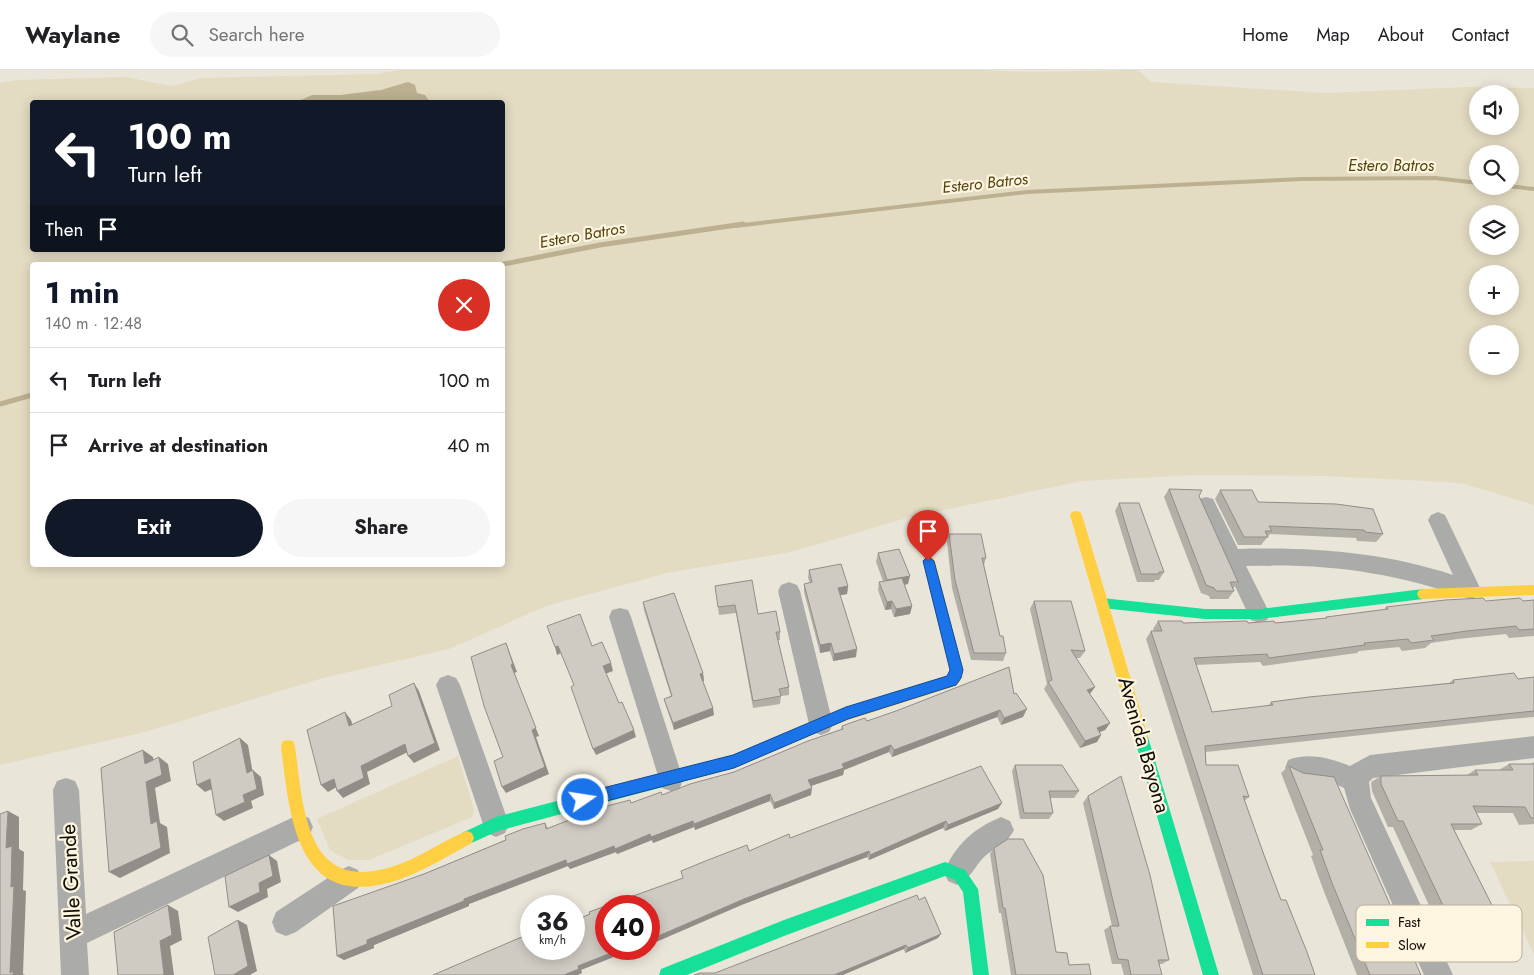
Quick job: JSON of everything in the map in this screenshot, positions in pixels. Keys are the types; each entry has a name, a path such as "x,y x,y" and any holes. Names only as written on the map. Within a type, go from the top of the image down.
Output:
{"street":[{"path":"1206,504 1259,614"},
{"name":"Avenida Bayona","path":"1076,516 1211,975"},
{"path":"1438,520 1470,590"},
{"path":"1232,558 1303,556 1360,560 1408,570 1470,590"},
{"path":"288,746 300,827 312,857 318,865 336,877 349,880 366,880 398,872 496,824 548,808 672,779 734,762 821,724 864,708 947,683 955,678 956,670 928,561"},
{"path":"1102,603 1206,614 1259,614 1306,610 1392,597 1470,590 1534,590"},
{"path":"789,591 821,724"},
{"path":"620,617 672,779"},
{"path":"448,685 496,824"},
{"path":"1407,905 1359,800 1355,781 1358,774 1370,767 1534,747"},
{"path":"1297,768 1337,772 1355,781"},
{"name":"Valle Grande","path":"66,790 75,975"},
{"path":"73,936 300,827"},
{"path":"957,872 970,852 979,843 1001,830"},
{"path":"667,975 784,928 944,869 957,872 967,882 970,889 981,975"},
{"path":"286,922 349,880"},
{"path":"1433,962 1439,975"}],"shaded area":[{"path":"398,70 986,70 1043,72 1138,70 1151,82 1325,93 1469,87 1469,135 1519,135 1519,88 1534,88 1534,505 1464,484 1447,482 1324,476 1195,475 1082,481 910,517 791,552 667,573 546,606 449,649 323,678 145,732 0,765 0,83 17,80 126,77 171,86 202,78 378,74"},
{"path":"408,82 415,85 417,93 425,95 429,100 301,100 312,95 340,95 381,90"},
{"path":"458,756 474,810 472,817 369,860 348,860 330,850 317,819"},
{"path":"1534,861 1534,954 1522,929 1522,905 1511,905 1490,862"}],"building":[{"path":"1169,489 1202,490 1199,496 1238,582 1230,582 1234,591 1216,591 1214,588 1206,585"},
{"path":"1220,490 1252,490 1258,502 1336,504 1373,509 1383,534 1365,532 1364,530 1269,526 1272,531 1265,531 1268,537 1244,537"},
{"path":"1119,503 1139,503 1164,572 1159,572 1159,574 1141,574"},
{"path":"949,534 981,534 986,558 982,558 1000,636 1003,636 1006,653 974,653 955,580"},
{"path":"899,549 910,576 887,580 878,553"},
{"path":"841,564 848,586 838,588 857,649 834,654 831,643 820,645 804,584 812,582 809,570"},
{"path":"902,578 912,606 896,609 892,601 887,602 879,582"},
{"path":"752,580 758,614 776,611 780,632 776,632 789,687 779,689 781,696 753,701 735,605 718,607 715,586"},
{"path":"674,593 703,673 700,674 713,708 673,723 664,699 672,696 643,602"},
{"path":"1483,598 1486,601 1520,598 1523,601 1534,600 1534,629 1519,630 1516,626 1467,631 1431,636 1434,640 1411,643 1408,639 1364,643 1365,645 1269,658 1267,654 1194,658 1212,712 1273,705 1271,702 1309,697 1454,683 1453,680 1514,673 1518,679 1534,677 1534,711 1205,746 1206,765 1238,765 1249,797 1243,796 1264,855 1281,900 1286,900 1315,975 1263,975 1151,631 1162,631 1158,621 1182,621 1183,623 1247,621 1248,623 1274,621 1275,623 1388,609 1386,607 1445,600"},
{"path":"1034,601 1071,601 1085,651 1071,650 1095,687 1087,690 1110,723 1097,728 1101,735 1085,741 1048,682 1052,680"},
{"path":"580,614 592,646 602,642 611,663 603,666 619,703 622,702 634,730 593,749 571,687 574,685 558,646 555,647 547,626"},
{"path":"506,643 513,664 511,665 536,728 532,730 545,767 502,787 494,761 503,757 484,706 471,657"},
{"path":"1009,667 1014,694 1016,693 1027,709 1004,718 1000,710 894,750 891,745 842,764 844,768 808,780 812,788 774,803 770,794 694,824 693,821 651,837 650,834 615,849 614,846 567,864 566,860 464,899 464,901 367,940 367,944 337,956 333,906 424,874 506,840 505,836 523,829 545,823 546,829 603,807 630,800 631,803 661,792 662,795 690,784 734,772 808,741 843,729 842,726 865,718 867,721 896,711"},
{"path":"414,683 435,743 408,756 405,744 361,766 364,778 337,791 334,779 321,785 307,730 345,712 349,726 392,706 389,695"},
{"path":"240,738 247,773 253,770 257,789 243,795 245,802 216,815 210,779 197,785 193,762"},
{"path":"143,750 145,764 159,757 162,775 146,782 151,824 157,821 161,848 109,872 101,768"},
{"path":"1509,764 1534,764 1534,818 1531,818 1525,807 1473,806 1482,824 1451,824 1492,905 1443,905 1403,821 1398,821 1381,784 1381,776 1478,775 1475,770 1513,770"},
{"path":"1015,765 1062,765 1079,791 1049,791 1053,813 1024,813"},
{"path":"981,766 1002,803 948,825 946,821 870,855 869,851 744,899 660,935 660,895 636,895 683,878 681,871 747,845 749,851 789,834 790,838"},
{"path":"1289,766 1303,773 1334,777 1390,905 1356,905 1356,941 1320,850 1323,850"},
{"path":"1121,776 1150,875 1169,960 1158,960 1162,975 1131,975 1128,960 1118,959 1110,926 1119,926 1088,796"},
{"path":"8,811 6,848 12,846 11,887 14,886 10,973 13,971 13,975 0,975 0,814"},
{"path":"1008,839 1023,839 1043,875 1056,952 1067,953 1069,965 1089,964 1091,975 1016,975 994,848"},
{"path":"269,855 273,876 259,883 260,892 229,907 225,876"},
{"path":"917,895 919,900 925,897 941,934 908,948 906,945 834,975 694,975 715,973"},
{"path":"168,905 172,935 160,941 164,975 118,975 114,932"},
{"path":"595,910 595,959 578,966 579,969 564,975 433,975 520,938 520,960 585,960 585,916 590,914 589,912"},
{"path":"238,920 248,966 233,975 215,975 208,937"},
{"path":"1365,962 1415,962 1421,975 1370,975"}],"waterway":[{"name":"Estero Batros","path":"735,226 1027,192 1302,179 1435,178 1469,182"},
{"name":"Estero Batros","path":"1519,187 1534,189"},
{"name":"Estero Batros","path":"505,264 600,245 743,224"},
{"name":"Estero Batros","path":"0,404 30,396"}],"traffic: fast":[{"path":"1102,603 1205,614 1259,614 1423,594"},
{"path":"467,838 496,824 734,761 815,727"},
{"path":"1141,737 1211,975"},
{"path":"667,975 784,928 945,869 960,875 970,889 981,975"}],"traffic: slow":[{"path":"1076,515 1141,737"},
{"path":"815,727 846,714 952,681 955,678 956,670 929,561"},
{"path":"1423,594 1534,590"},
{"path":"288,746 295,800 309,848 322,866 340,877 365,879 398,872 425,861 467,838"}],"route":[{"path":"583,800 734,762 846,714 952,681 955,678 956,670 928,561"}]}
